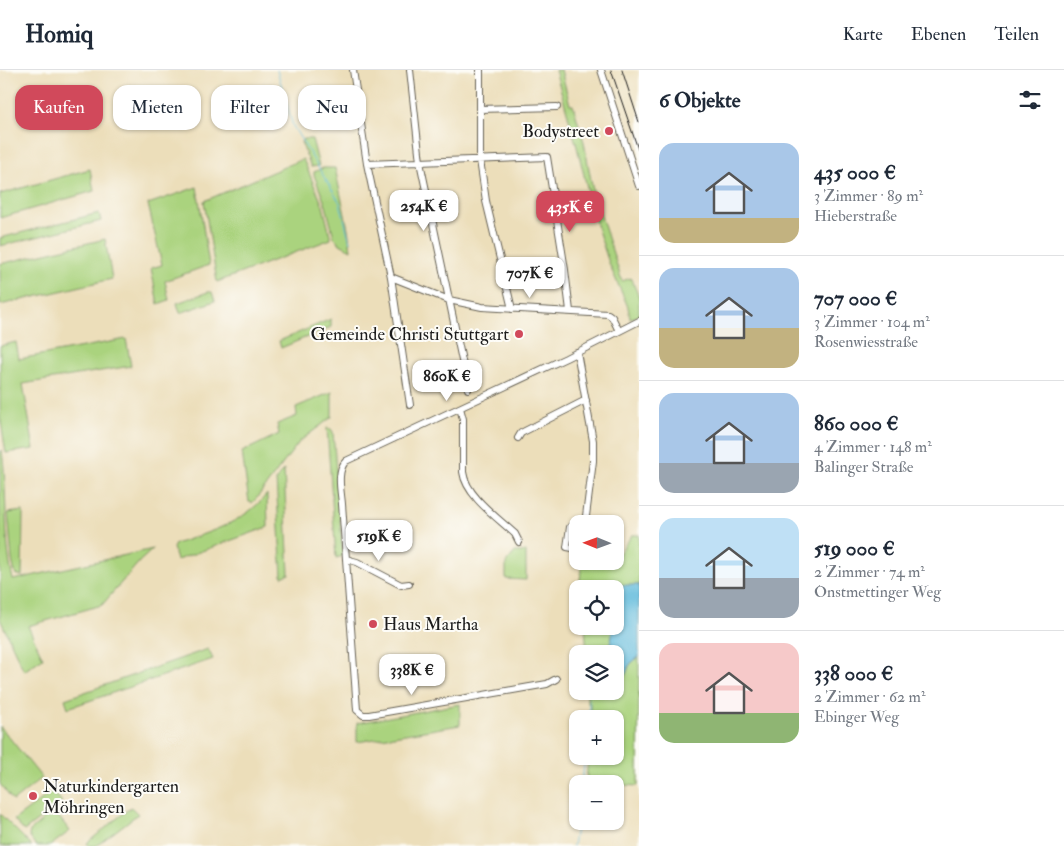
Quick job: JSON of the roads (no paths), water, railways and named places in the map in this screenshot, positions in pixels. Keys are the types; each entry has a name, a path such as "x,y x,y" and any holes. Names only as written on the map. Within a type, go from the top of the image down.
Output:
{"street":[{"path":"353,70 367,164 391,277 410,405"},
{"path":"410,70 420,162 468,389"},
{"path":"480,70 480,160 486,201 512,309"},
{"path":"600,70 639,186"},
{"path":"480,109 557,107"},
{"path":"367,164 547,157 570,311"},
{"path":"391,277 449,300 482,307 608,314 616,322 619,331"},
{"path":"556,679 547,684 369,715 357,710 340,474 342,465 346,461 639,322"},
{"path":"577,352 594,441 586,515"},
{"path":"518,438 521,433 586,400"},
{"path":"460,408 464,419 464,481 472,494 515,534 519,542"},
{"path":"569,534 567,547 569,547"},
{"path":"346,559 357,562 401,585 409,584"}],"water":[{"path":"624,585 639,585 639,657 630,665 624,677 624,645 610,645 612,636 624,635"}],"waterway":[{"path":"277,70 293,126 340,203 350,242"},
{"path":"589,700 589,710"},
{"path":"583,775 584,765"},
{"path":"573,846 576,830"}],"tram line":[{"path":"611,70 639,152"},
{"path":"622,70 639,122"}],"place":[{"name":"Bodystreet","path":"609,131"},
{"name":"Gemeinde Christi Stuttgart","path":"519,334"},
{"name":"Haus Martha","path":"373,624"},
{"name":"Naturkindergarten Möhringen","path":"33,796"}]}
